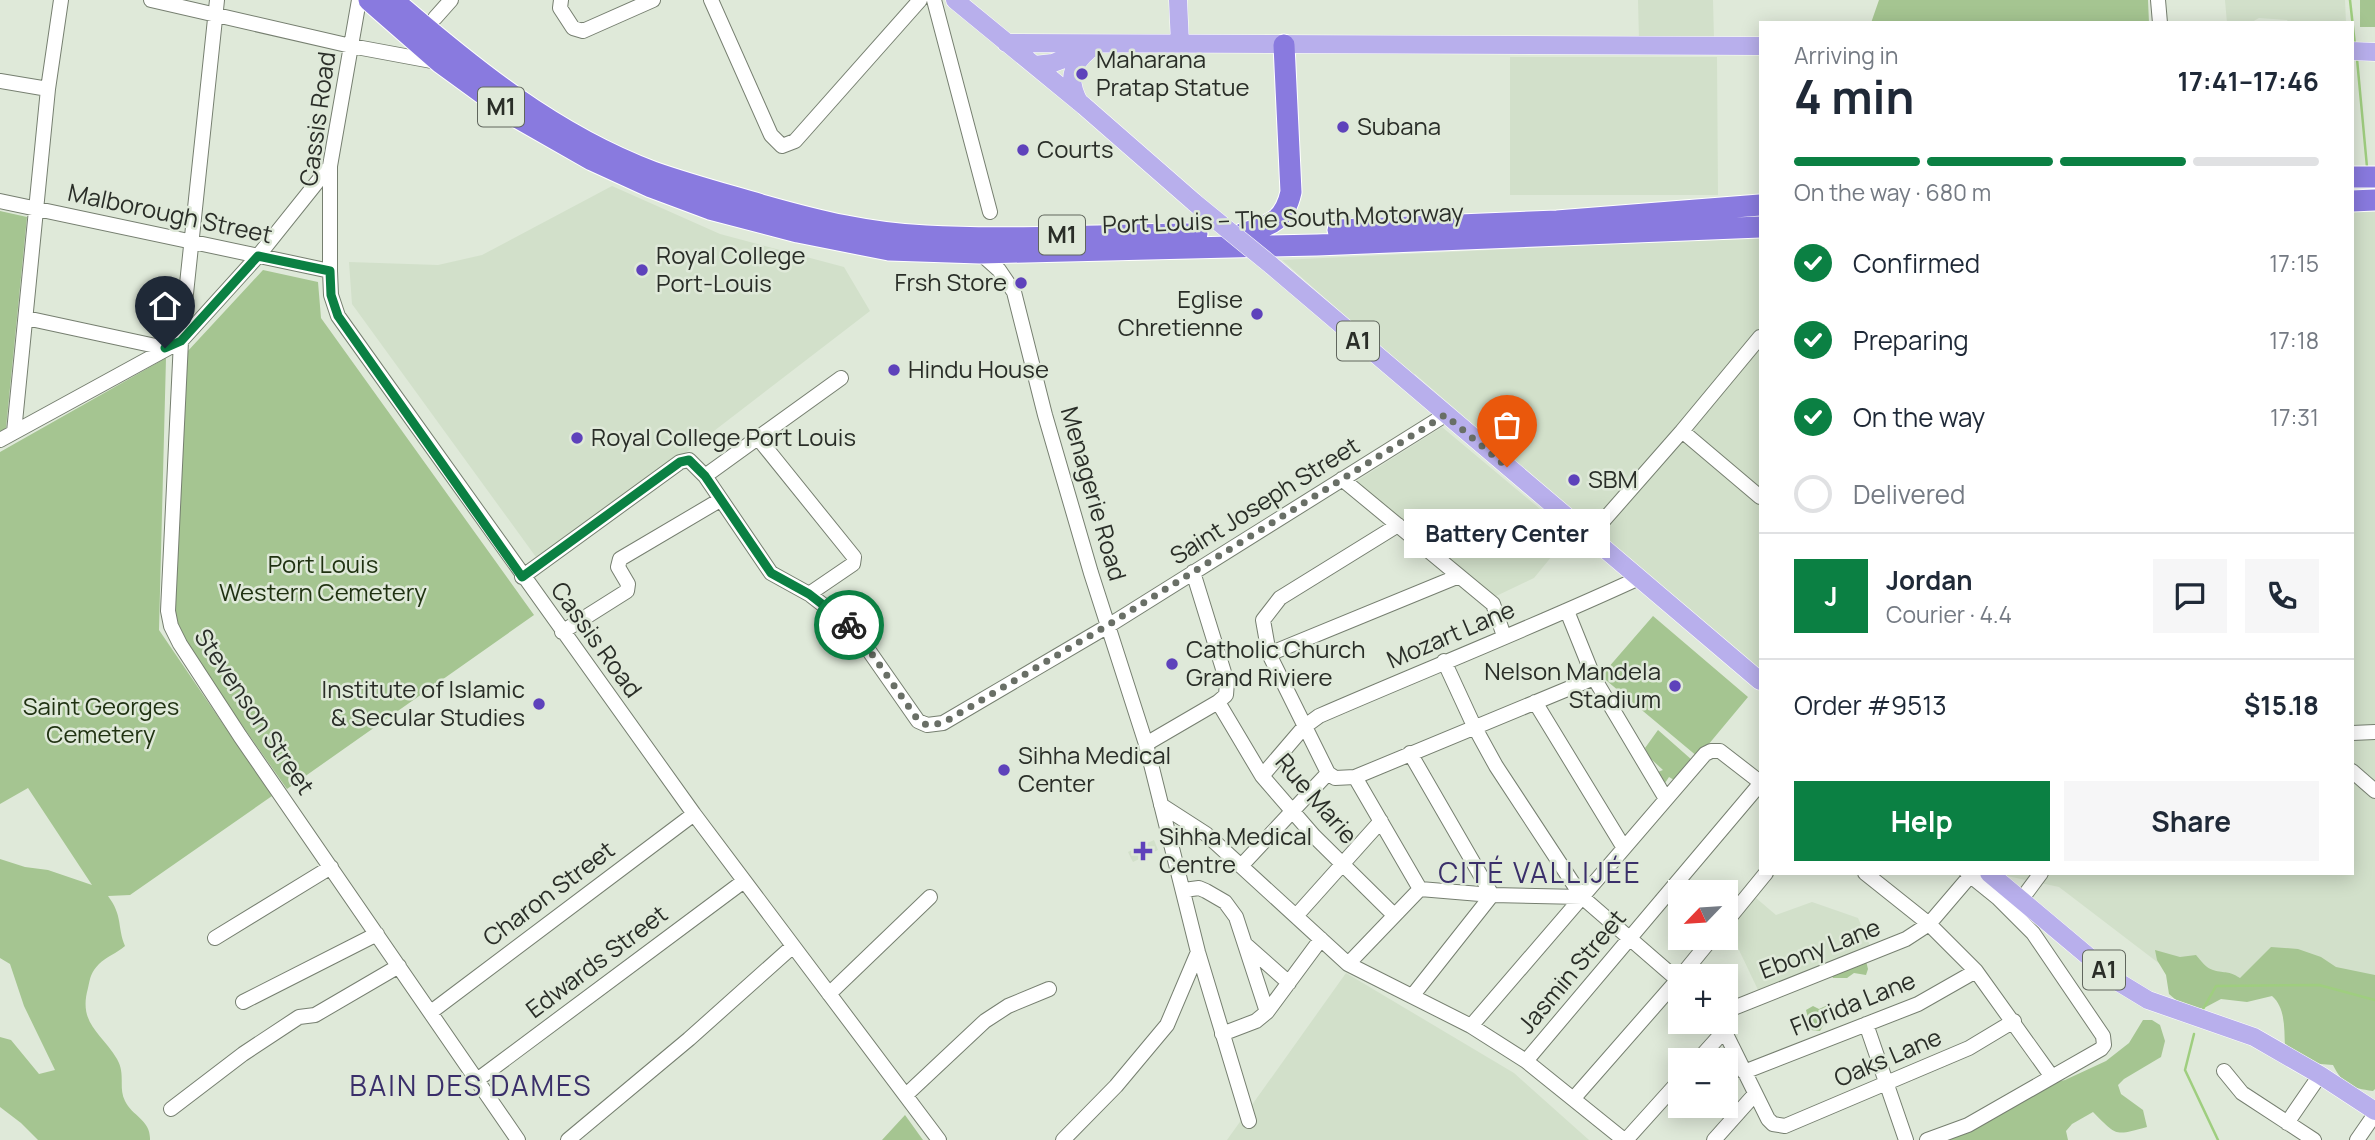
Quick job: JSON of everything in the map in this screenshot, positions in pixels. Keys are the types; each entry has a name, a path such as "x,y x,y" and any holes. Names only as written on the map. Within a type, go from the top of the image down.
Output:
{"highway":[{"name":"Port Louis – The South Motorway","path":"369,0 441,63 511,114 592,160 651,187 710,209 798,232 889,250 980,253 1384,243 1759,228"},
{"name":"Port Louis – The South Motorway","path":"393,0 462,60 512,96 607,152 676,179 826,223 925,236 1242,234 1557,221 1759,205"},
{"path":"1242,234 1270,225 1280,218 1288,207 1291,192 1284,45"},
{"path":"2354,177 2375,177"},
{"path":"2354,190 2375,190"},
{"path":"2354,201 2375,200"}],"main road":[{"name":"A1","path":"955,0 1080,102 1195,203 1759,680"},
{"path":"1178,0 1180,44"},
{"path":"1006,43 1098,46 1759,46"},
{"path":"1035,65 1053,63 1098,46"},
{"path":"1080,102 1073,91 1072,72 1075,64 1098,46"},
{"name":"A1","path":"1991,875 2120,983 2148,1000 2253,1037 2320,1075 2375,1112"}],"street":[{"path":"14,432 48,89 61,0"},
{"path":"151,0 217,7 351,46 441,63"},
{"name":"Cassis Road","path":"359,0 330,166 331,295 338,316 694,814 939,1140"},
{"path":"435,18 451,0"},
{"path":"561,0 560,8 573,28 583,31 646,1"},
{"path":"711,0 771,135 782,146 796,141 920,0"},
{"path":"934,0 990,212"},
{"path":"2158,0 2160,21"},
{"name":"Stevenson Street","path":"217,7 181,341 168,611 171,626 232,724 518,1140"},
{"path":"0,81 48,89"},
{"path":"0,440 181,341 258,256 330,166"},
{"name":"Malborough Street","path":"0,201 330,271"},
{"name":"Menagerie Road","path":"980,253 999,270 1014,292 1045,415 1146,744 1198,952 1248,1121"},
{"path":"26,318 165,348"},
{"path":"1588,537 1682,431 1759,338"},
{"path":"705,476 841,378"},
{"name":"Saint Joseph Street","path":"809,594 853,628 918,720 927,725 943,723 1108,625 1445,415"},
{"path":"1682,431 1759,496"},
{"path":"522,577 680,462 689,460 705,476 771,573 809,594 853,564 855,557 758,438"},
{"path":"1342,479 1493,604 1504,636"},
{"path":"562,632 627,591 628,584 617,563 620,559 720,500"},
{"path":"1331,776 1269,654 1264,620 1280,598 1398,525"},
{"path":"1146,744 1226,695 1227,682 1193,572"},
{"path":"1269,654 1459,576"},
{"name":"Mozart Lane","path":"1262,776 1304,727 1319,716 1637,579"},
{"path":"1567,611 1594,678 1666,799"},
{"path":"1444,661 1474,726 1496,765 1582,897 1629,940 1668,970"},
{"path":"1241,866 1292,811 1331,776 1355,777 1594,678"},
{"name":"Rue Marie","path":"1218,702 1262,776 1292,811 1394,915"},
{"path":"1535,702 1625,848"},
{"path":"2354,733 2375,732"},
{"path":"1471,1026 1705,754 1720,751 1731,757 1759,782"},
{"path":"1410,753 1492,895"},
{"path":"2354,774 2375,791"},
{"path":"1355,777 1420,889"},
{"name":"Jasmin Street","path":"1526,1061 1759,784"},
{"path":"1161,804 1206,834 1348,964 1471,1026 1526,1061 1625,1140 1668,1093"},
{"name":"Charon Street","path":"431,1012 694,814"},
{"path":"1296,916 1381,821"},
{"path":"215,938 331,867"},
{"path":"1738,907 1764,875"},
{"path":"1868,875 1929,924 1976,971 2052,1077"},
{"name":"Ebony Lane","path":"1738,1006 1906,939 1929,924 1968,875"},
{"path":"1927,1140 1968,1125 2104,1045 2103,1036 2033,933 1970,875"},
{"path":"2021,900 2040,875"},
{"name":"Edwards Street","path":"477,1080 744,881"},
{"path":"1184,890 1199,888 1226,902 1236,917 1267,1012"},
{"path":"1348,964 1420,889 1492,895 1582,897"},
{"path":"1413,995 1492,895"},
{"path":"829,994 930,897"},
{"path":"243,1002 377,934"},
{"path":"1222,1034 1256,1021 1267,1012 1321,939"},
{"path":"1245,944 1289,983"},
{"path":"568,1140 792,947"},
{"path":"1692,964 1703,950"},
{"path":"1063,1140 1116,1086 1167,1025 1198,952"},
{"path":"172,1109 243,1054 299,1017 315,1015 399,966"},
{"name":"Florida Lane","path":"1744,1072 1918,1004 1976,971"},
{"path":"906,1095 985,1021 1008,1006 1049,989"},
{"path":"1574,1098 1668,992"},
{"name":"Oaks Lane","path":"1755,1094 1768,1119 1776,1125 1785,1126 1969,1048 2014,1021"},
{"path":"1866,1024 1906,1140"},
{"path":"1714,1140 1755,1094 1726,1034"},
{"path":"2224,1071 2242,1093 2314,1140"},
{"path":"2287,1123 2320,1075"},
{"path":"2357,1140 2375,1112"}],"shaded area":[{"path":"1638,0 1713,0 1714,39 1639,40"},
{"path":"2225,0 2345,0 2346,21 2259,18 2254,21 2227,21"},
{"path":"1510,57 1717,57 1718,195 1510,195"},
{"name":"Royal College Port Louis","path":"612,186 720,234 844,267 870,311 541,564 352,304 349,262 438,265 482,255"},
{"path":"2375,208 2375,988 2203,997 2059,887 2002,875 2354,875 2354,209"},
{"path":"1759,237 1759,672 1415,374 1413,376 1282,260"},
{"path":"1442,427 1570,534 1534,578 1490,599 1355,482"},
{"name":"Sihha Medical Centre","path":"1154,840 1158,850 1133,862 1128,852"},
{"path":"1756,898 1776,915 1812,902 1858,918 1871,948 1759,992 1738,948 1738,919"},
{"path":"1346,973 1514,1073 1589,1140 1227,1140"}],"green space":[{"path":"1879,0 2148,0 2149,21 1872,21"},
{"path":"2360,0 2375,0 2375,27 2360,27"},
{"path":"0,211 27,217 6,428 0,432"},
{"name":"Port Louis Western Cemetery","path":"263,270 318,282 321,318 534,615 287,789 170,623 186,353"},
{"name":"Saint Georges Cemetery","path":"166,358 159,630 272,796 130,895 108,896 116,909 125,946 94,970 88,988 86,1010 93,1027 117,1059 125,1101 148,1128 150,1140 38,1140 0,1107 0,1037 11,1040 39,1074 55,1070 24,1006 10,964 0,958 0,859 25,867 48,870 92,885 28,788 0,804 0,452"},
{"name":"Nelson Mandela Stadium","path":"1653,616 1748,697 1698,757 1601,676"},
{"path":"1658,730 1692,760 1674,780 1669,777 1665,783 1661,783 1658,772 1663,770 1650,758 1645,748"},
{"path":"2271,947 2298,949 2321,957 2336,967 2375,975 2373,1091 2348,1084 2333,1065 2308,1063 2285,1047 2282,1013 2272,996 2247,1002 2221,999 2190,1012 2169,994 2166,975 2157,960 2155,950 2180,957 2196,955 2210,969 2240,978"},
{"path":"1866,961 1866,975 1854,973 1847,978 1832,976"},
{"path":"1830,1004 1829,1012 1820,1015 1824,1024 1820,1031 1811,1030 1806,1010 1813,1006 1819,1009"},
{"path":"2143,1020 2152,1020 2160,1025 2165,1041 2161,1057 2118,1085 2121,1094 2143,1110 2147,1127 2117,1132 2093,1112 2072,1124 2066,1131 2068,1140 1931,1140 2044,1085 2065,1080 2106,1061 2129,1043"},
{"path":"905,1115 923,1140 882,1140"}],"waterway":[{"path":"2350,0 2352,21"},
{"path":"2354,36 2355,45"},
{"path":"2357,59 2367,167"},
{"path":"2202,1011 2216,986 2319,985 2375,1000"},
{"path":"2194,1034 2185,1070 2218,1140"}],"way so far":[{"path":"849,625 918,720 927,725 943,723 1108,625 1445,415 1507,467"}],"place":[{"name":"Maharana Pratap Statue","path":"1082,74"},
{"name":"Subana","path":"1343,127"},
{"name":"Courts","path":"1023,150"},
{"name":"Royal College Port-Louis","path":"642,270"},
{"name":"Frsh Store","path":"1021,283"},
{"name":"Eglise Chretienne","path":"1257,314"},
{"name":"Hindu House","path":"894,370"},
{"name":"Royal College Port Louis","path":"577,438"},
{"name":"Battery Center","path":"1507,467"},
{"name":"SBM","path":"1574,480"},
{"name":"Catholic Church Grand Riviere","path":"1172,664"},
{"name":"Nelson Mandela Stadium","path":"1675,686"},
{"name":"Institute of Islamic & Secular Studies","path":"539,704"},
{"name":"Sihha Medical Center","path":"1004,770"},
{"name":"Sihha Medical Centre","path":"1143,851"}],"district":[{"name":"CITÉ VALLIJÉE","path":"1540,873"},
{"name":"BAIN DES DAMES","path":"471,1086"}],"route":[{"path":"165,348 181,341 258,256 330,271 331,295 338,316 522,577 680,462 689,460 705,476 771,573 809,594 849,625"}]}
